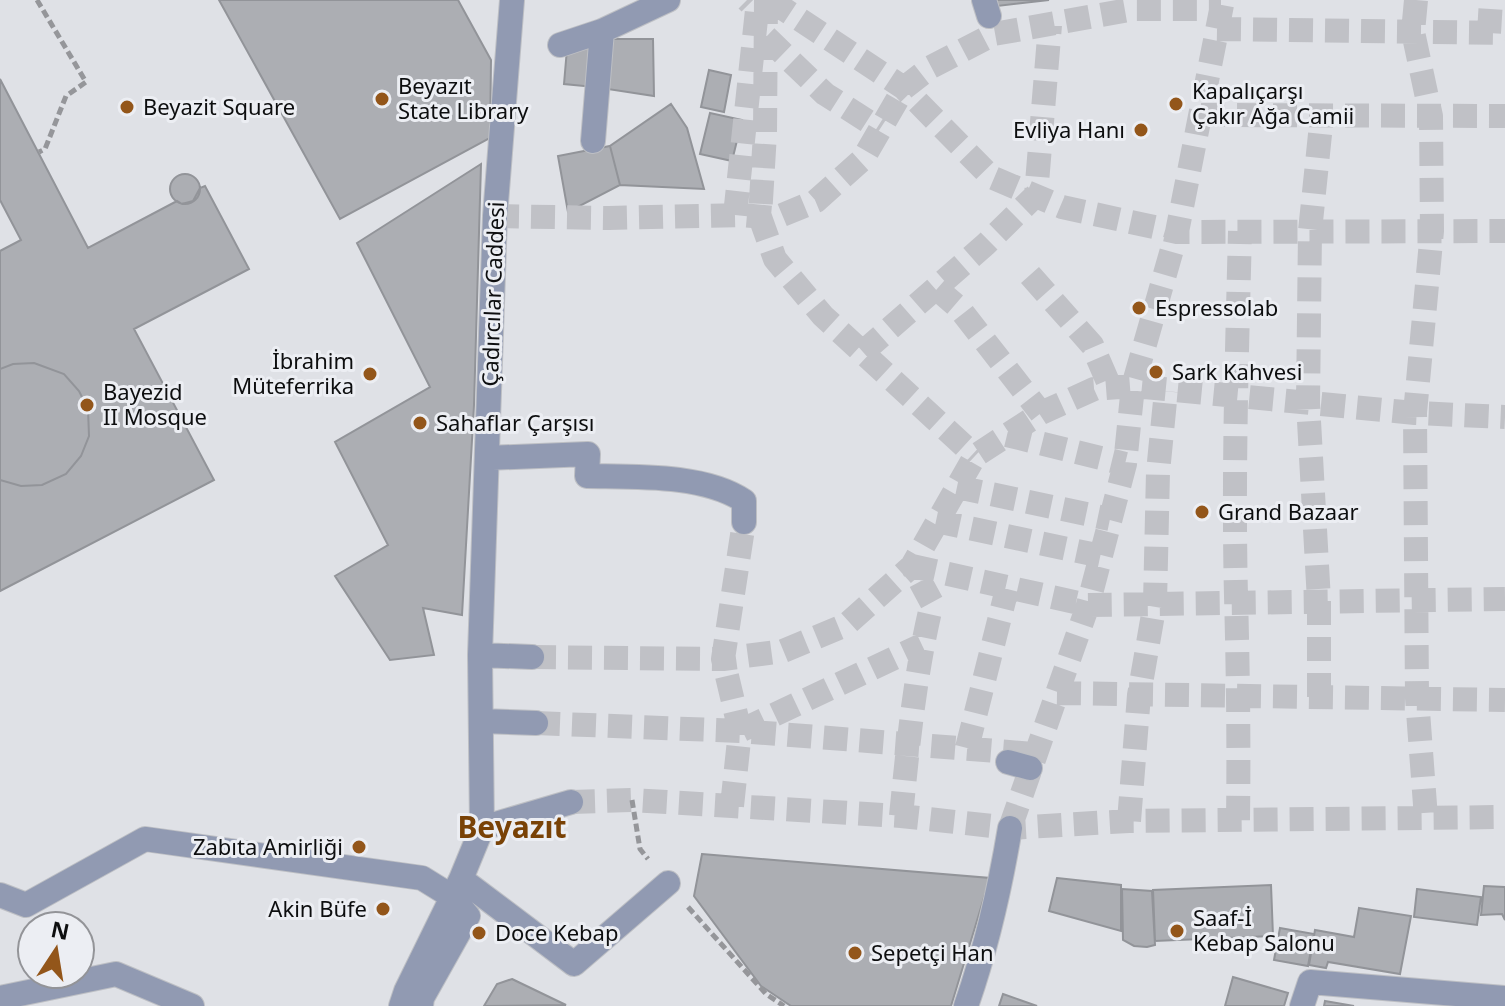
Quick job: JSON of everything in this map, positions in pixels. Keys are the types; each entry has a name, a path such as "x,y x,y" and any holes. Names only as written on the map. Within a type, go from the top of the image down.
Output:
{"street":[{"name":"Çadırcılar Caddesi","path":"482,828 480,655 495,216 512,0"},
{"path":"560,45 602,31 668,0"},
{"path":"593,141 602,31"},
{"path":"487,458 588,454 587,476 656,476 730,492 744,501 744,522"},
{"path":"480,655 532,657"},
{"path":"481,721 536,723"},
{"path":"401,1006 482,828 571,802"},
{"path":"966,1006 976,979 1010,828"},
{"path":"0,895 26,905 145,839 422,878 456,888 574,964 668,883"},
{"path":"421,1006 422,998 468,916 456,888"},
{"path":"0,998 116,974 192,1006"},
{"path":"1302,1006 1310,982 1505,998"}],"path":[{"path":"37,0 86,82 66,96 45,149 39,152"},
{"path":"632,800 640,849 766,994 784,1006"}],"building":[{"name":"Beyazıt State Library","path":"219,0 458,0 491,60 490,138 340,219"},
{"path":"988,0 1049,0 989,7"},
{"path":"568,37 598,40 594,87 564,84"},
{"path":"605,39 653,39 654,96 601,88"},
{"path":"709,70 731,75 724,112 701,107"},
{"name":"Bayezid II Mosque","path":"0,79 88,248 177,201 182,204 193,201 200,188 205,186 249,269 134,329 214,480 0,591 0,251 21,240 0,200"},
{"name":"Kapalıçarşı Çakır Ağa Camii","path":"1172,98 1181,98 1182,110 1172,110"},
{"path":"671,104 687,128 704,189 620,185 610,146"},
{"path":"710,113 742,120 732,161 700,154"},
{"path":"610,146 620,185 568,212 558,156"},
{"name":"Sahaflar Çarşısı","path":"481,164 474,405 462,615 423,608 434,655 390,660 335,576 388,545 335,442 430,387 357,243"},
{"path":"185,174 196,178 200,189 196,200 185,204 174,200 170,189 174,178"},
{"path":"34,363 64,374 79,391 88,409 89,436 81,456 66,474 42,485 21,486 0,480 0,369 13,364"},
{"path":"702,854 990,878 951,1006 791,1006 761,986 694,896"},
{"path":"1057,878 1121,885 1121,931 1049,911"},
{"path":"1271,885 1273,936 1155,941 1153,890"},
{"path":"1484,886 1505,887 1505,920 1502,914 1481,915"},
{"path":"1122,889 1152,891 1155,945 1134,946 1123,940"},
{"path":"1417,889 1481,897 1477,925 1414,917"},
{"path":"1359,908 1411,916 1400,974 1328,962 1326,968 1309,965 1315,930 1354,937"},
{"path":"1280,928 1314,934 1308,966 1274,960"},
{"path":"1233,977 1288,993 1284,1006 1225,1006"},
{"path":"512,979 566,1005 484,1006 497,984"},
{"path":"1003,994 1037,1006 999,1006"},
{"path":"1325,1001 1354,1006 1324,1006"}],"tunnel":[{"path":"735,215 757,10 747,0"},
{"path":"766,0 765,133 760,217 775,259 823,316 975,456"},
{"path":"770,0 904,88 991,177 1062,207 1177,232 1505,231"},
{"path":"1010,828 1088,605 1125,464 1133,386 1177,232 1223,0"},
{"path":"1416,0 1413,32 1431,116 1432,231 1415,413 1417,698 1426,818"},
{"path":"1489,33 1491,0"},
{"path":"495,216 609,218 742,215 775,218 816,201 863,159 904,88 931,67 994,34 1134,9 1221,9"},
{"path":"863,352 986,244 1036,195 1050,25"},
{"path":"1217,29 1505,33"},
{"path":"766,37 825,94 880,129"},
{"path":"1201,115 1505,116"},
{"path":"1319,697 1319,601 1308,403 1310,231 1322,115"},
{"path":"1238,820 1235,505 1240,231"},
{"path":"1030,275 1092,345 1111,389"},
{"path":"937,289 959,308 1041,413"},
{"path":"532,657 723,659 783,651 846,625 912,566 975,456 1041,413 1094,389 1133,386 1415,413 1505,417"},
{"path":"1129,821 1139,695 1155,603 1158,472 1166,391"},
{"path":"1007,435 1125,464"},
{"path":"957,487 1110,519"},
{"path":"936,521 1101,556"},
{"path":"732,806 740,731 723,659 744,522"},
{"path":"912,566 1088,605 1505,599"},
{"path":"901,816 909,736 932,603 912,566"},
{"path":"967,748 1007,589"},
{"path":"742,730 922,645"},
{"path":"1057,693 1505,700"},
{"path":"536,723 740,731 1035,754"},
{"path":"571,802 632,800 901,816 1010,828 1129,821 1505,817"}],"place":[{"name":"Beyazıt State Library","path":"382,99"},
{"name":"Kapalıçarşı Çakır Ağa Camii","path":"1176,104"},
{"name":"Beyazit Square","path":"127,107"},
{"name":"Evliya Hanı","path":"1141,130"},
{"name":"Espressolab","path":"1139,308"},
{"name":"Sark Kahvesi","path":"1156,372"},
{"name":"İbrahim Müteferrika","path":"370,374"},
{"name":"Bayezid II Mosque","path":"87,405"},
{"name":"Sahaflar Çarşısı","path":"420,423"},
{"name":"Grand Bazaar","path":"1202,512"},
{"name":"Zabıta Amirliği","path":"359,847"},
{"name":"Akin Büfe","path":"383,909"},
{"name":"Saaf-İ Kebap Salonu","path":"1177,931"},
{"name":"Doce Kebap","path":"479,933"},
{"name":"Sepetçi Han","path":"855,953"}],"district":[{"name":"Beyazıt","path":"512,828"}]}
